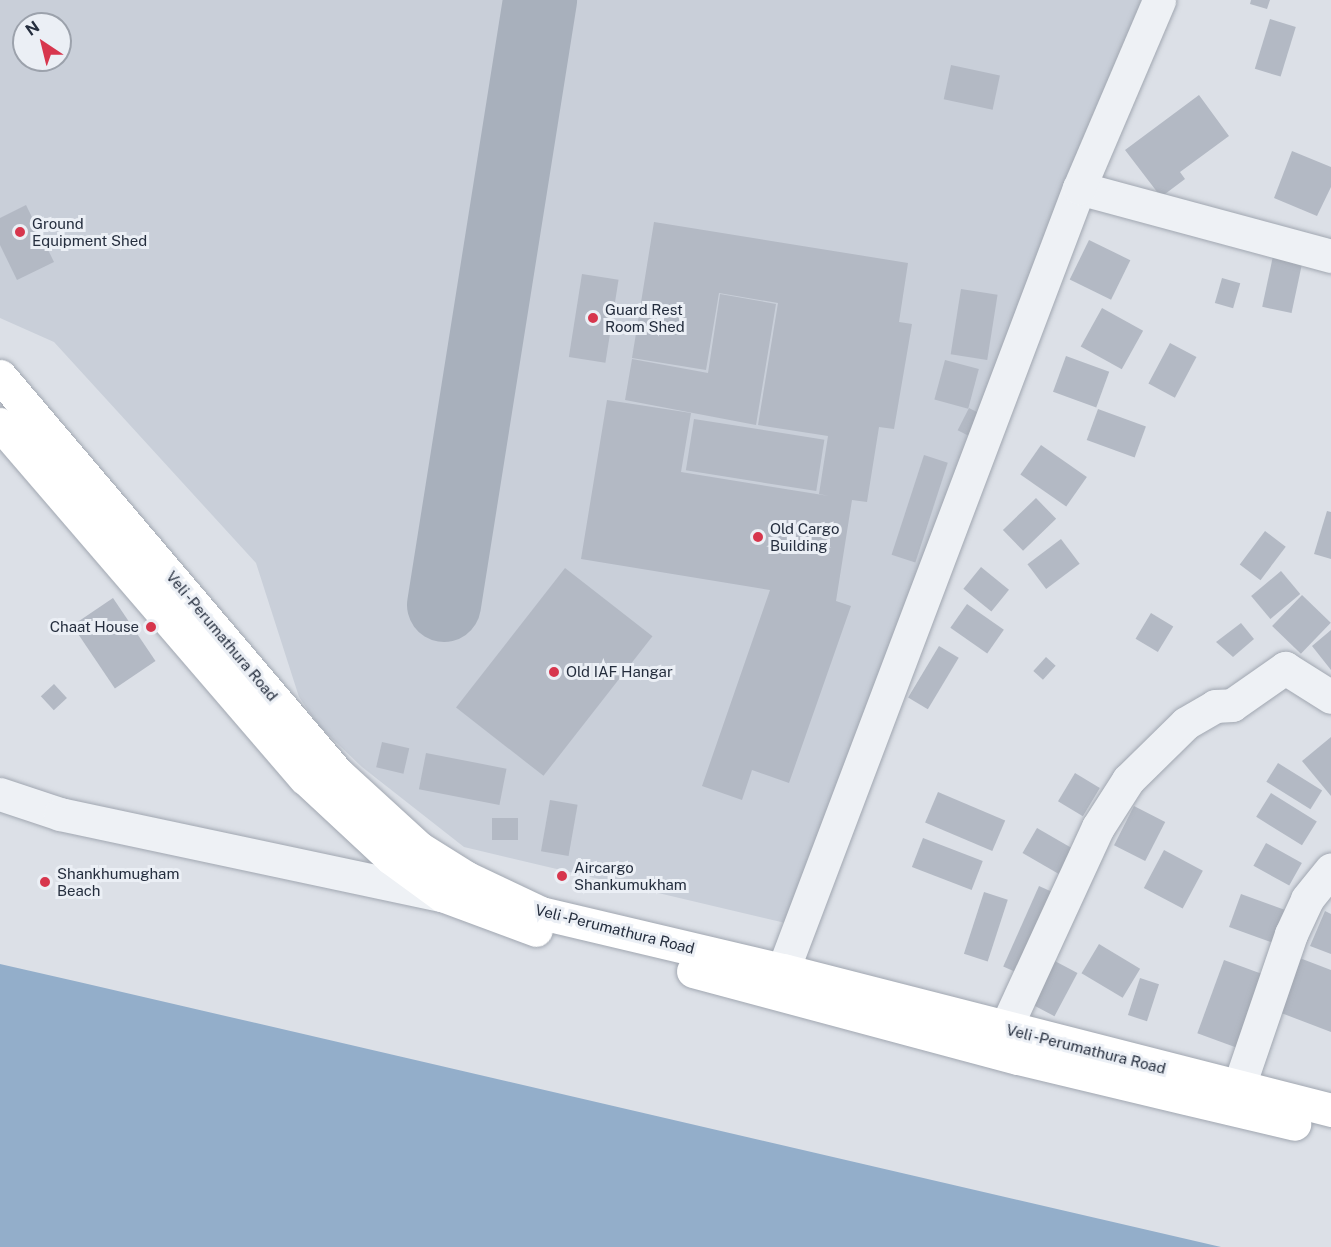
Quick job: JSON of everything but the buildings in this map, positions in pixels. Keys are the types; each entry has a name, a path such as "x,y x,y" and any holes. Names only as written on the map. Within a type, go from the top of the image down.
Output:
{"main road":[{"name":"Veli -Perumathura Road","path":"0,376 337,773 419,848 467,878 541,913 783,970 1005,1029 1331,1110"},
{"path":"0,424 305,778 392,858 442,895 512,924 1018,1058 1331,1132"}],"street":[{"path":"783,970 1080,188 1159,0"},
{"path":"1080,188 1331,256"},
{"path":"1005,1029 1098,827 1128,780 1186,723 1215,706 1232,705 1286,668 1331,697"},
{"path":"0,794 60,814 442,895"},
{"path":"1239,1086 1291,934 1307,899 1331,869"}],"shaded area":[{"path":"0,0 1144,0 798,926 464,847 362,767 319,726 299,697 256,563 54,342 0,318"}],"water":[{"path":"0,964 79,982 1221,1247 0,1247"}],"taxiway":[{"path":"444,605 540,0"}],"place":[{"name":"Ground Equipment Shed","path":"20,232"},
{"name":"Guard Rest Room Shed","path":"593,318"},
{"name":"Old Cargo Building","path":"758,537"},
{"name":"Chaat House","path":"151,627"},
{"name":"Old IAF Hangar","path":"554,672"},
{"name":"Aircargo Shankumukham","path":"562,876"},
{"name":"Shankhumugham Beach","path":"45,882"}]}
